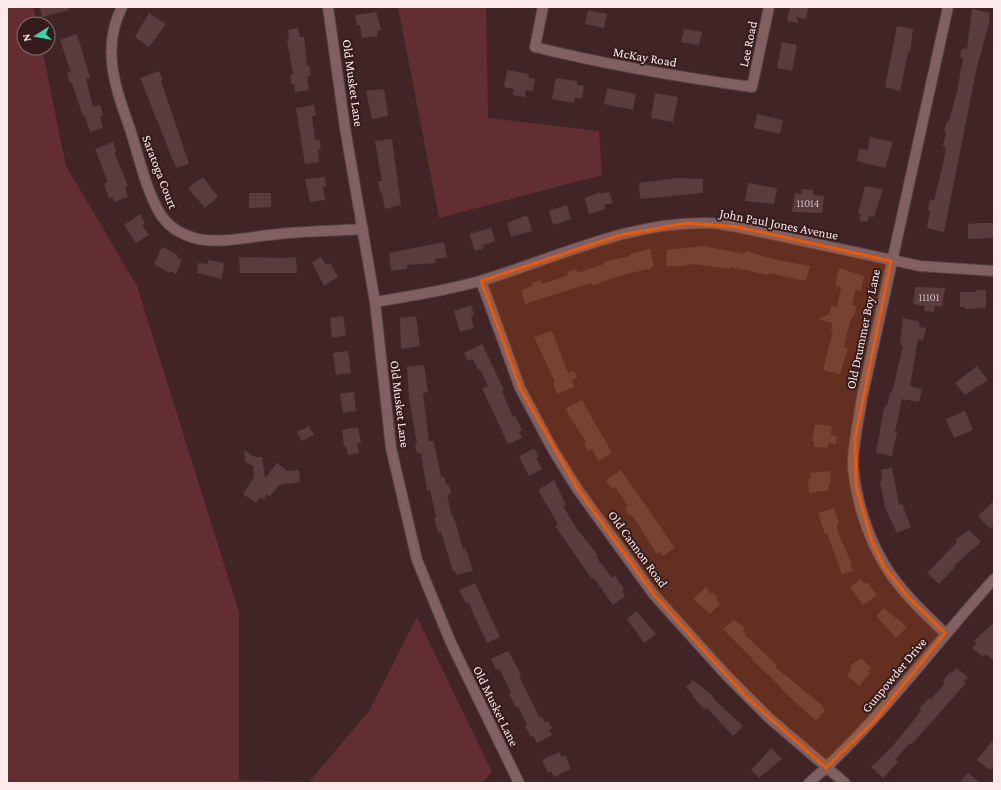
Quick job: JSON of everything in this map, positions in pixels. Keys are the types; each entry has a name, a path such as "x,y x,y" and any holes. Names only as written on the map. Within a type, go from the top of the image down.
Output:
{"street":[{"name":"Saratoga Court","path":"122,7 114,28 111,67 122,106 150,189 159,212 170,226 182,233 198,239 213,240 363,229"},
{"name":"Old Musket Lane","path":"328,7 345,128 375,302 392,448 417,560 451,643 519,783"},
{"name":"McKay Road","path":"543,7 535,47 588,60 666,75 752,87"},
{"name":"Lee Road","path":"752,87 770,7"},
{"name":"Old Drummer Boy Lane","path":"945,633 909,598 884,567 871,539 856,486 853,463 855,439 891,261 928,103 948,7"},
{"name":"John Paul Jones Avenue","path":"375,302 454,289 620,236 650,228 688,223 710,223 738,227 891,261 949,269 994,270"},
{"name":"Old Cannon Road","path":"481,281 520,388 553,450 578,490 654,595 747,698 845,783"},
{"name":"Gunpowder Drive","path":"809,783 875,720 945,633 994,579"}],"highlighted area":[{"path":"688,223 738,227 891,261 855,439 856,486 871,539 884,567 909,598 945,633 875,720 826,768 747,698 654,595 578,490 520,388 481,281 620,235"}],"shaded area":[{"path":"7,7 33,7 35,16 16,16 16,56 44,56 66,166 137,286 239,612 239,780 309,782 369,711 417,617 492,772 482,783 7,783"},
{"path":"398,7 486,7 488,118 599,131 602,175 439,218"}],"building":[{"path":"40,7 69,7 69,10 42,16"},
{"path":"790,7 808,8 806,19 796,17 799,23 787,21"},
{"path":"972,9 990,13 989,23 976,71 944,232 927,228 930,211 928,210 930,199 934,200 942,169 946,148 943,146 946,132 944,131 947,121 949,121 957,92 963,58 960,57 962,48 967,49"},
{"path":"588,10 607,14 604,28 585,24"},
{"path":"376,12 381,30 377,31 378,36 362,38 360,25 357,25 355,15"},
{"path":"149,13 166,24 149,47 135,37"},
{"path":"897,26 913,29 910,52 908,52 900,91 885,87"},
{"path":"298,28 300,37 304,37 307,66 309,65 311,76 307,76 309,90 295,92 294,84 291,84 290,75 293,75 287,39 289,39 288,30"},
{"path":"684,29 702,32 699,45 681,42"},
{"path":"77,34 90,78 86,79 93,107 100,105 103,115 100,116 103,128 90,132 72,83 70,83 67,73 71,72 60,40"},
{"path":"782,42 797,45 792,71 777,68"},
{"path":"507,70 529,74 528,78 535,79 533,91 526,90 525,97 513,95 514,89 504,87"},
{"path":"159,71 189,164 176,168 140,78"},
{"path":"556,78 577,81 577,85 584,86 582,99 575,97 574,103 552,99"},
{"path":"607,88 636,94 633,110 604,104"},
{"path":"384,89 388,116 372,119 366,91"},
{"path":"655,93 678,97 673,122 651,118"},
{"path":"314,105 316,115 312,116 315,140 319,139 321,149 318,149 319,162 305,164 296,108"},
{"path":"757,114 783,120 780,134 754,128"},
{"path":"870,137 893,142 885,168 857,161 859,149 868,150"},
{"path":"392,139 401,205 385,209 378,181 382,181 375,141"},
{"path":"113,142 116,151 114,152 128,186 125,187 128,197 114,202 113,197 109,198 104,184 108,182 95,149"},
{"path":"203,177 218,197 205,208 188,188"},
{"path":"325,177 326,187 323,187 325,200 310,202 305,179"},
{"path":"678,178 703,179 703,193 640,199 639,183"},
{"path":"748,183 777,188 774,204 745,201"},
{"path":"865,186 883,189 874,217 869,216 867,222 859,221 861,214 858,214"},
{"path":"802,189 813,190 813,195 824,196 822,213 792,212 795,193 801,194"},
{"path":"600,192 601,194 609,192 613,203 604,205 605,209 589,214 585,198"},
{"path":"249,193 271,193 271,207 249,208"},
{"path":"567,205 571,219 553,225 549,211"},
{"path":"140,214 145,223 142,225 149,235 136,243 124,225"},
{"path":"525,216 528,217 532,231 511,237 507,223"},
{"path":"994,223 994,238 968,239 968,224"},
{"path":"491,228 495,241 483,245 484,248 475,251 469,234"},
{"path":"444,242 447,257 435,259 436,263 407,265 407,269 391,271 389,253"},
{"path":"704,246 745,254 746,251 777,260 810,266 806,281 731,267 730,269 693,264 683,266 666,266 667,250"},
{"path":"162,247 174,253 178,256 177,258 182,260 176,274 170,271 169,273 154,264"},
{"path":"650,249 654,266 652,266 652,268 619,276 592,286 591,283 525,304 521,290 532,286 531,283 541,280 542,284 568,275 567,272 576,269 577,273 604,264 603,262 630,256 630,254"},
{"path":"296,257 297,273 240,273 239,258"},
{"path":"321,257 326,265 330,263 338,277 324,286 312,262"},
{"path":"208,260 224,263 222,279 197,273 198,263 208,264"},
{"path":"839,268 864,276 861,291 855,290 852,305 856,306 854,317 852,317 848,329 844,347 848,348 840,374 823,370 833,331 831,331 832,323 818,319 829,314 831,306 837,307 841,288 835,285"},
{"path":"915,287 945,288 942,307 935,306 934,312 924,311 925,306 913,304"},
{"path":"976,290 986,290 986,308 965,309 965,307 960,307 960,292 976,292"},
{"path":"471,305 474,315 471,316 474,328 460,332 454,311"},
{"path":"343,316 346,335 332,338 330,318"},
{"path":"416,316 420,346 401,349 400,318"},
{"path":"903,318 920,322 919,327 926,328 923,340 918,339 910,386 922,389 919,402 902,399 892,456 876,453 884,408 888,403 890,392 892,393 903,346 900,344"},
{"path":"552,331 568,373 574,371 577,378 572,380 574,387 557,394 553,383 555,382 534,337"},
{"path":"482,344 504,390 502,391 513,417 515,416 522,430 519,432 522,438 508,444 482,388 488,386 480,369 478,370 473,359 468,361 464,353"},
{"path":"348,351 351,373 336,375 333,353"},
{"path":"424,365 428,392 423,393 429,441 433,441 434,443 441,477 444,477 446,485 449,485 451,494 447,495 451,513 455,521 463,549 465,548 473,571 456,575 455,571 453,571 441,532 438,533 430,490 427,491 421,453 417,454 415,444 417,444 409,397 407,367"},
{"path":"977,366 988,380 965,395 955,383"},
{"path":"354,392 356,411 343,413 340,394"},
{"path":"582,400 612,453 598,461 592,449 588,451 584,443 586,442 565,409"},
{"path":"965,411 973,430 954,438 946,419"},
{"path":"815,424 832,426 831,436 837,436 836,444 828,443 828,448 814,447 814,441 812,441"},
{"path":"309,426 314,435 302,441 297,432"},
{"path":"358,427 361,443 357,443 359,453 348,455 346,446 344,446 342,430"},
{"path":"534,448 539,457 536,458 542,469 529,476 519,457"},
{"path":"244,450 255,457 262,457 265,478 277,463 287,471 299,470 300,482 279,485 270,496 267,494 263,500 260,497 256,503 243,494 254,477 253,466 245,462"},
{"path":"892,468 899,505 902,504 911,527 897,533 885,508 880,481 882,481 881,470"},
{"path":"621,470 675,548 663,556 660,552 657,554 634,518 631,515 629,516 625,508 628,506 615,487 612,489 606,480"},
{"path":"830,471 831,483 829,483 829,490 809,493 808,479 811,478 810,473"},
{"path":"554,480 566,505 563,506 577,529 597,554 596,555 599,561 612,578 615,576 624,589 622,591 625,596 613,605 594,578 592,579 555,526 558,524 538,490"},
{"path":"994,501 994,525 990,529 978,516"},
{"path":"834,508 839,523 837,524 837,530 852,564 850,565 854,570 842,575 818,513"},
{"path":"969,530 981,542 954,566 955,567 939,584 927,573 957,542 955,540"},
{"path":"861,579 864,584 867,582 877,595 863,605 850,587"},
{"path":"475,583 500,637 487,643 468,602 466,603 459,590"},
{"path":"706,587 711,594 713,592 718,598 716,599 720,604 710,614 693,599"},
{"path":"884,608 907,627 896,638 876,616"},
{"path":"636,611 656,634 644,643 627,619"},
{"path":"734,620 745,628 743,630 746,634 745,635 777,665 775,667 822,705 821,706 825,710 816,721 780,688 781,687 753,661 754,660 723,629"},
{"path":"994,622 994,661 986,654 983,657 972,648 977,643 974,641"},
{"path":"508,651 521,674 519,676 540,718 542,717 545,722 548,721 552,728 549,730 552,735 537,743 533,736 531,737 525,726 527,725 518,706 516,707 509,694 511,692 500,670 496,669 491,659"},
{"path":"861,658 871,668 868,671 870,673 859,686 847,675 852,668 850,666"},
{"path":"956,668 968,677 964,682 966,683 912,744 910,743 895,760 898,762 883,778 871,767 891,748 921,711 919,709 929,698 931,699 945,683 943,681 950,672 952,673"},
{"path":"693,680 711,694 715,700 743,726 733,736 707,708 705,710 692,696 693,695 686,687"},
{"path":"994,739 994,765 990,770 977,760"},
{"path":"771,748 782,759 759,778 751,770"},
{"path":"559,752 562,757 565,755 571,769 554,777 551,771 548,773 542,760"},
{"path":"968,773 980,783 959,783"}]}
